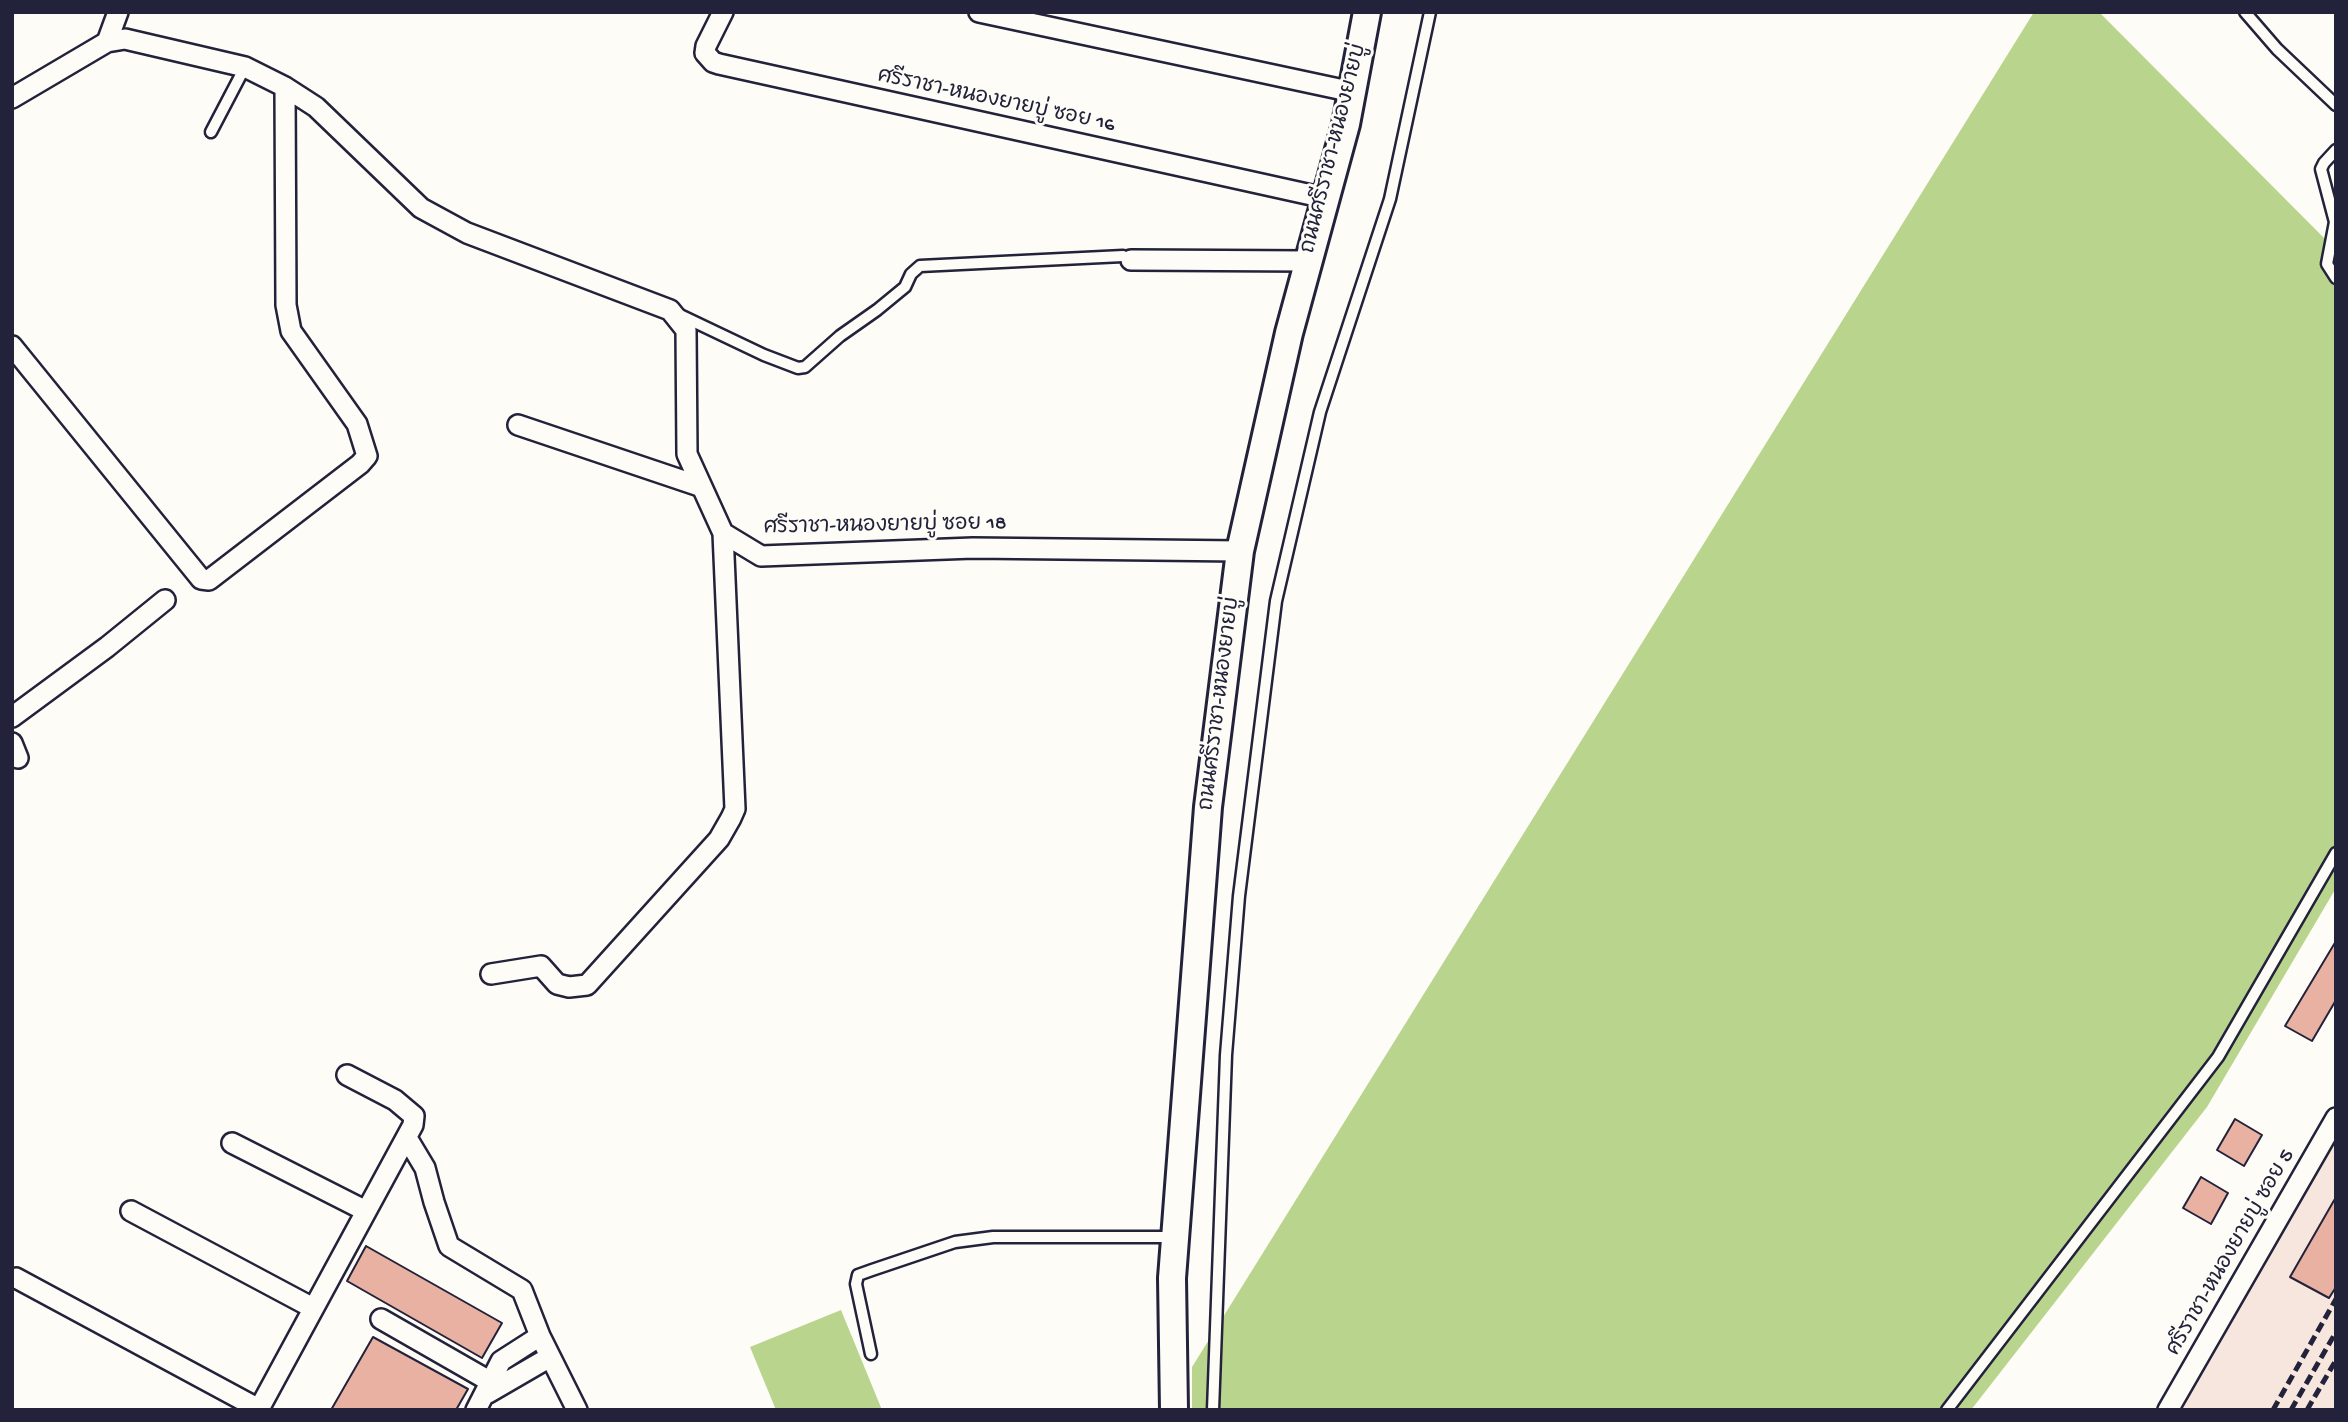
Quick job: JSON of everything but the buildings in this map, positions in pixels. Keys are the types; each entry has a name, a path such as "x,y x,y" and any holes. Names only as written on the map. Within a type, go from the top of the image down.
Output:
{"main road":[{"name":"ถนนศรีราชา-หนองยายบู่","path":"1174,1410 1171,1278 1208,807 1240,551 1289,333 1353,92 1367,12"}],"street":[{"path":"107,42 118,12"},
{"name":"ศรีราชา-หนองยายบู่ ซอย 16","path":"723,12 705,53 713,62 719,64 1325,198"},
{"path":"979,12 1353,92"},
{"path":"12,98 107,42 125,39 245,67 285,87 316,107 421,208 467,233 670,310 686,330 687,454 723,533 735,809 719,839 587,985 569,987 557,984 541,966 491,974"},
{"path":"12,346 201,579 209,580 360,464 367,456 366,446 357,425 291,331 286,305 285,87"},
{"path":"1127,258 1308,261"},
{"path":"518,425 702,487"},
{"name":"ศรีราชา-หนองยายบู่ ซอย 18","path":"723,533 761,556 973,548 1240,551"},
{"path":"12,718 165,600"},
{"path":"16,1278 259,1409 407,1138 414,1116 395,1100 347,1075"},
{"name":"ศรีราชา-หนองยายบู่ ซอย 5","path":"2168,1410 2336,1118"},
{"path":"407,1138 425,1168 449,1246 522,1290 540,1336 577,1410"},
{"path":"232,1143 366,1211"},
{"path":"131,1211 313,1308"},
{"path":"381,1319 487,1393"},
{"path":"487,1393 501,1361 540,1336"},
{"path":"487,1393 550,1357"}],"lane":[{"path":"1213,1410 1226,1055 1240,883 1276,601 1320,412 1390,199 1430,12"},
{"path":"2245,12 2277,49 2336,105"},
{"path":"211,132 245,67"},
{"path":"2336,150 2321,169 2335,222 2327,264 2336,278"},
{"path":"670,310 798,369 805,367 840,336 905,287 911,274 920,266 1127,258"},
{"path":"1947,1410 2218,1057 2336,853"},
{"path":"871,1354 856,1284 858,1275 955,1242 993,1237 1175,1237"}],"shaded area":[{"path":"2336,1138 2336,1410 2180,1410 2253,1283"}],"green space":[{"path":"2034,12 2099,12 2336,250 2336,888 2207,1107 1971,1410 1192,1410 1192,1367"},
{"path":"841,1310 882,1410 776,1410 750,1347"}],"railway":[{"path":"2273,1410 2336,1299"},
{"path":"2291,1410 2336,1332"},
{"path":"2307,1410 2336,1360"}]}
